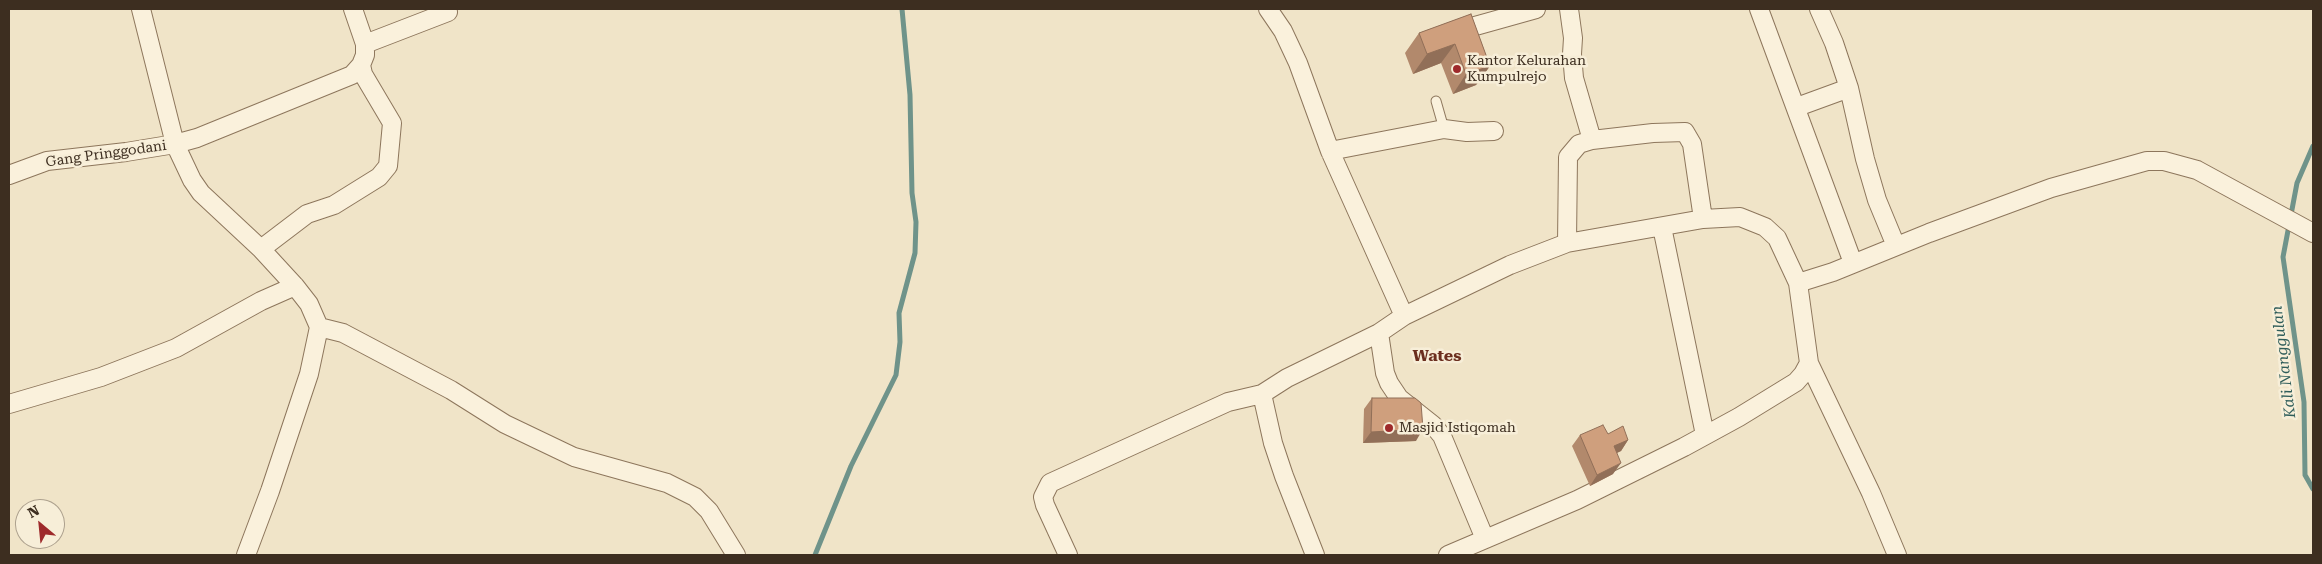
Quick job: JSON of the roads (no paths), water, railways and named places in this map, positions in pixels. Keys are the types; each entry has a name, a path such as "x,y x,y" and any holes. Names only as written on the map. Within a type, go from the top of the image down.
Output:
{"street":[{"path":"141,9 175,144 192,180 201,193 261,249 295,286 309,304 319,327 304,392 246,555"},
{"path":"261,249 307,214 334,205 379,177 388,166 392,123 363,74 361,65 365,55 365,44 353,9"},
{"path":"1268,9 1283,31 1298,63 1330,151 1404,316"},
{"path":"1468,28 1536,9"},
{"path":"1569,9 1573,38 1574,78 1592,140"},
{"path":"1759,9 1853,263"},
{"path":"1819,9 1834,43 1849,88 1868,168 1896,246"},
{"path":"365,44 448,12"},
{"name":"Gang Pringgodani","path":"9,175 47,161 126,152 175,144 197,138 352,75 361,65"},
{"path":"1796,107 1849,88"},
{"path":"1330,151 1444,129 1467,132 1494,131"},
{"path":"1567,243 1568,157 1579,144 1592,140 1653,133 1686,132 1690,138 1694,153 1703,219"},
{"path":"1798,283 1833,272 1896,246 2051,188 2147,161 2164,161 2197,170 2313,233"},
{"path":"1068,555 1045,505 1044,497 1050,483 1228,402 1250,395 1262,394 1287,378 1379,333 1404,316 1510,265 1567,243 1703,219 1740,217 1765,227 1778,238 1798,283 1809,363 1871,493 1897,555"},
{"path":"1662,227 1706,435"},
{"path":"9,404 101,377 176,348 261,301 295,286"},
{"path":"319,327 343,333 451,390 505,424 574,457 668,483 695,497 709,511 736,555"},
{"path":"1379,333 1385,373 1389,383 1399,398 1433,425 1442,436 1486,539"},
{"path":"1448,555 1577,500 1706,435 1786,389 1803,374 1809,363"},
{"path":"1262,394 1271,435 1284,476 1315,555"}],"lane":[{"path":"1436,101 1444,129"}],"waterway":[{"path":"815,555 851,466 896,375 900,342 899,313 915,253 916,222 912,193 910,95 902,9"},
{"name":"Kali Nanggulan","path":"2313,146 2297,183 2283,257 2304,402 2305,475 2313,489"}],"place":[{"name":"Kantor Kelurahan Kumpulrejo","path":"1457,69"},
{"name":"Masjid Istiqomah","path":"1389,428"}],"district":[{"name":"Wates","path":"1437,356"}]}
